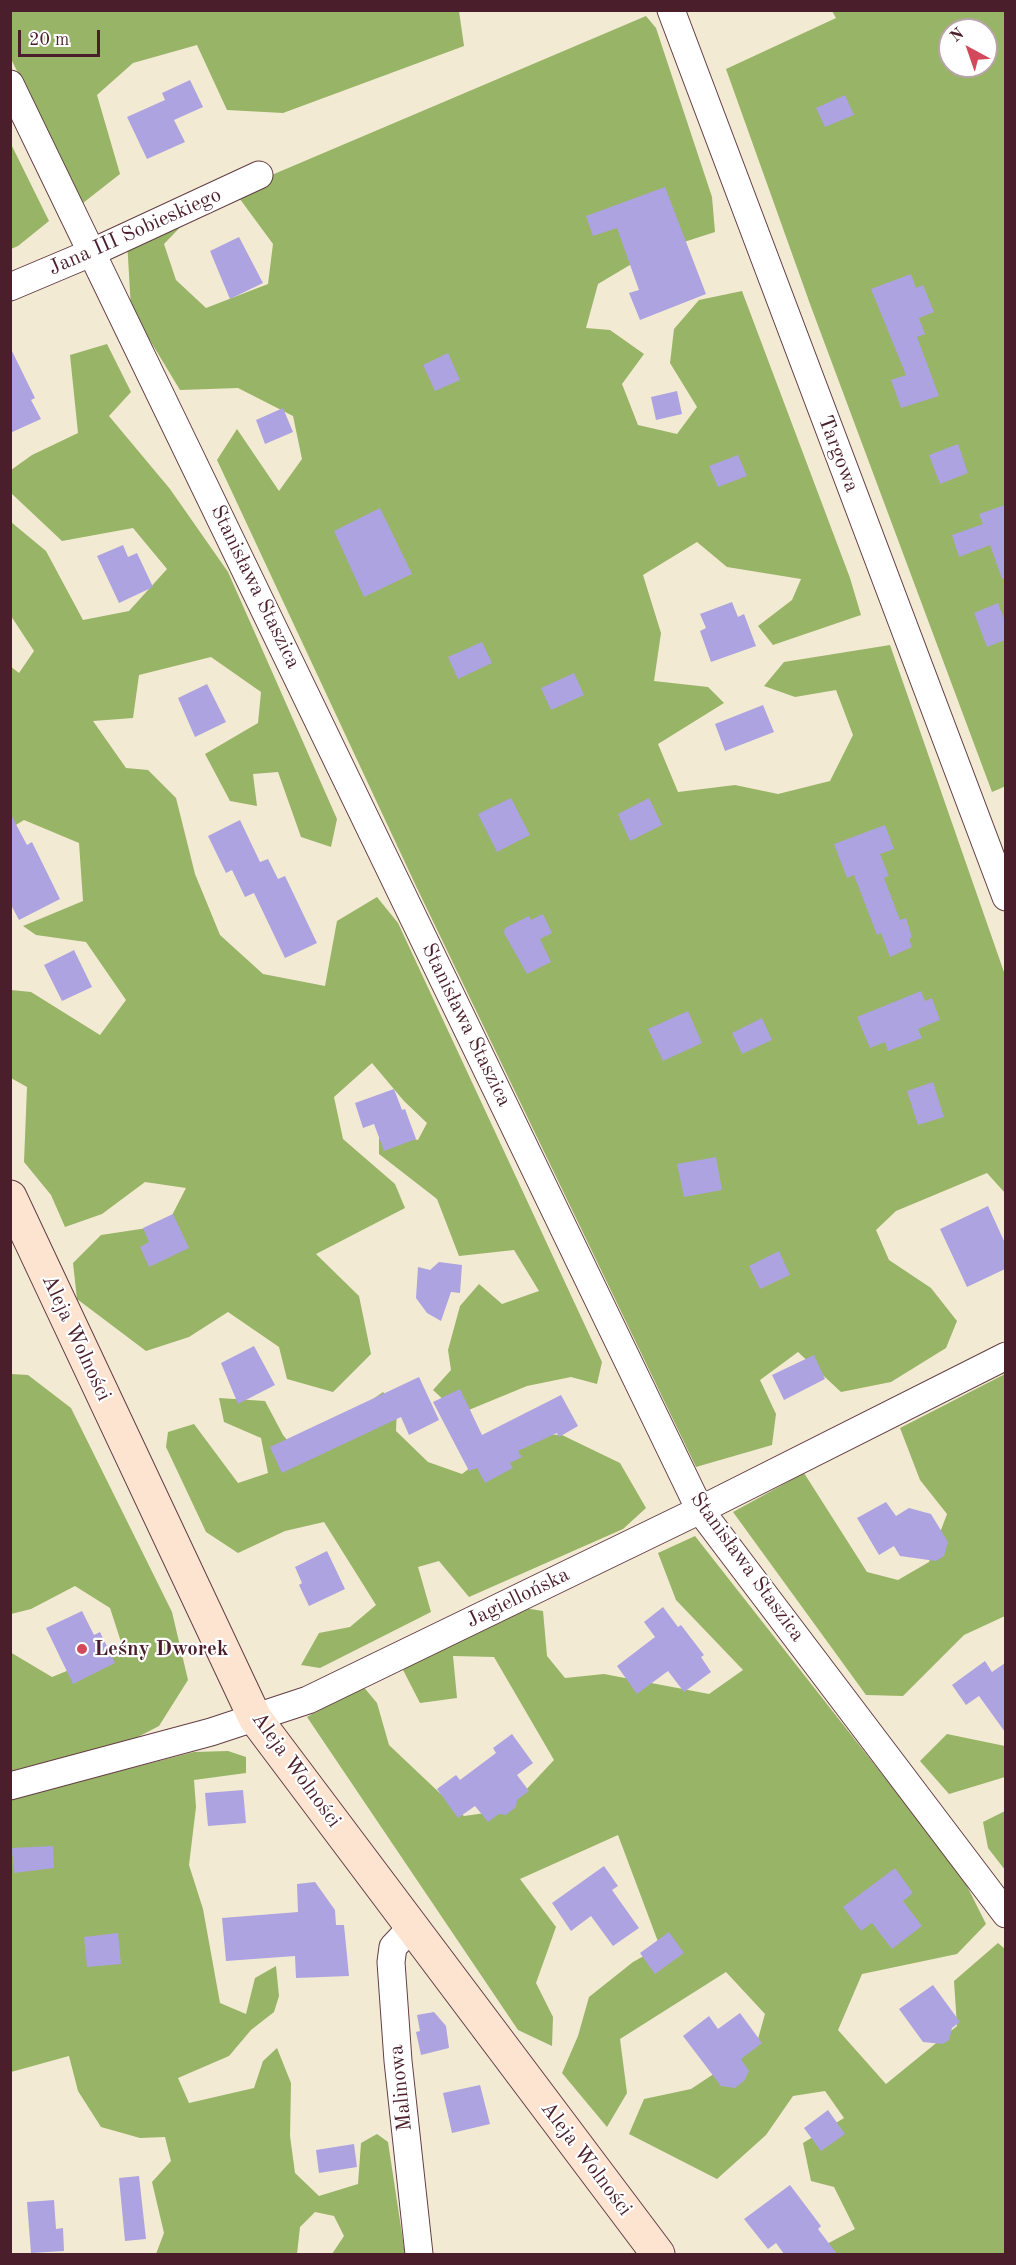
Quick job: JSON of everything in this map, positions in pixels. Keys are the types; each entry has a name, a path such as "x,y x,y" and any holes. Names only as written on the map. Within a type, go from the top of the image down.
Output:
{"street":[{"name":"Targowa","path":"671,10 1005,897"},
{"name":"Stanisława Staszica","path":"10,84 700,1510 1005,1914"},
{"name":"Jana III Sobieskiego","path":"10,287 93,252 259,175"},
{"name":"Aleja Wolności","path":"10,1197 255,1718 658,2254"},
{"name":"Jagiellońska","path":"10,1786 255,1718 308,1700 700,1510 1005,1356"},
{"name":"Malinowa","path":"411,1928 393,1947 390,1962 398,2061 419,2254"}],"green space":[{"path":"11,10 459,11 464,46 283,113 227,110 197,45 133,63 97,95 120,174 83,203 11,59"},
{"path":"832,11 1005,11 1006,786 992,792 810,304 726,69 836,18"},
{"path":"646,16 656,28 712,197 715,232 650,253 598,284 586,328 610,330 644,354 622,384 638,425 677,434 697,407 670,363 674,329 699,300 742,291 850,578 861,615 773,645 758,626 792,600 801,579 727,567 697,542 643,575 661,633 654,681 708,687 724,703 658,744 678,792 735,785 778,794 830,781 853,735 836,690 795,697 764,686 784,662 890,645 1005,975 1005,1193 987,1173 896,1211 876,1230 889,1260 931,1288 957,1321 946,1348 891,1382 841,1392 798,1352 760,1380 776,1414 772,1445 696,1467 416,886 217,460 237,429 279,491 302,459 293,416 238,388 180,390 131,309 127,240 192,215 164,244 176,280 206,308 268,284 273,244 234,191"},
{"path":"10,142 49,221 11,249"},
{"path":"107,344 131,392 109,416 170,489 228,572 337,819 331,847 301,837 278,772 253,774 257,806 230,801 205,754 258,723 261,692 211,657 139,675 133,718 93,721 126,768 148,770 176,798 195,874 220,935 263,974 325,986 337,921 377,897 398,923 602,1362 597,1384 571,1377 527,1386 459,1414 433,1390 451,1370 448,1350 460,1306 479,1284 502,1304 539,1291 514,1250 459,1256 437,1199 379,1154 379,1130 418,1140 427,1123 404,1101 372,1063 334,1097 343,1139 395,1184 405,1208 316,1254 359,1296 371,1354 333,1392 287,1379 279,1347 228,1312 189,1337 146,1351 77,1299 73,1263 101,1235 167,1225 186,1188 145,1182 102,1214 65,1227 51,1195 24,1162 27,1087 11,1078 11,990 31,992 100,1035 126,1000 86,942 36,935 23,926 83,901 79,843 24,820 11,828 10,666 19,673 34,651 11,616 11,522 46,551 83,620 129,611 167,569 133,528 62,541 11,493 11,470 32,455 78,433 70,355"},
{"path":"11,1374 28,1375 71,1408 172,1612 188,1680 159,1726 132,1740 11,1771 10,1652 52,1677 123,1648 110,1608 75,1586 31,1609 11,1614"},
{"path":"1005,1374 1005,1616 964,1635 903,1696 866,1695 733,1512 804,1473 867,1572 898,1580 929,1562 947,1514 920,1480 900,1428"},
{"path":"383,1392 397,1408 396,1431 428,1462 462,1474 522,1428 537,1434 562,1435 620,1463 646,1508 623,1529 469,1597 439,1561 418,1567 431,1612 320,1668 301,1665 319,1633 350,1627 376,1605 324,1522 285,1531 238,1553 206,1532 166,1447 168,1432 194,1424 238,1483 268,1473 261,1438 224,1422 219,1398 265,1401 283,1435 297,1452"},
{"path":"695,1536 962,1876 986,1924 957,1954 862,1974 838,2030 886,2084 957,2026 954,1981 998,1943 1005,1949 1005,2254 808,2254 855,2229 834,2187 811,2181 803,2143 844,2118 825,2091 793,2096 766,2135 717,2179 629,2134 644,2099 691,2089 756,2046 765,2014 726,1972 620,2039 627,2093 607,2127 562,2073 578,2036 589,1997 633,1962 660,1947 618,1835 520,1879 556,1927 536,1983 553,2017 552,2046 518,2030 307,1717 362,1685 377,1703 389,1745 464,1816 507,1810 554,1760 494,1657 453,1656 457,1698 420,1703 402,1668 524,1608 543,1611 547,1656 565,1678 604,1674 709,1694 743,1670 676,1600 658,1553"},
{"path":"947,1734 1005,1746 1005,1777 949,1794 920,1761"},
{"path":"228,1751 246,1757 246,1773 194,1780 196,1807 189,1865 203,1909 220,2003 246,2014 255,1978 276,1966 279,1996 274,2012 251,2030 229,2056 178,2078 189,2103 254,2088 263,2061 277,2048 291,2083 290,2136 295,2173 319,2196 358,2184 361,2143 377,2134 388,2142 405,2254 332,2254 344,2236 334,2216 315,2212 300,2227 297,2254 156,2254 164,2233 152,2182 171,2161 165,2137 140,2138 101,2127 78,2091 69,2056 11,2072 11,1799 194,1752"},
{"path":"1005,1811 1005,1870 988,1848 983,1822"}],"building":[{"path":"190,80 203,107 174,120 185,142 147,159 127,117 165,100 162,93"},
{"path":"845,95 854,115 825,127 816,108"},
{"path":"665,187 706,294 640,320 629,293 639,290 617,228 593,236 586,216"},
{"path":"239,237 263,283 230,299 210,251"},
{"path":"911,274 916,288 923,285 934,312 919,318 925,334 917,337 939,396 901,408 891,380 906,375 871,289"},
{"path":"10,347 35,398 31,400 41,419 10,433"},
{"path":"448,353 460,380 435,391 423,365"},
{"path":"677,391 682,414 656,420 651,397"},
{"path":"283,408 293,432 265,444 256,420"},
{"path":"958,444 968,473 940,484 929,455"},
{"path":"738,455 747,476 718,487 709,466"},
{"path":"1005,505 1005,578 1002,579 990,545 959,557 952,535 983,524 979,514"},
{"path":"380,508 412,574 364,597 334,531"},
{"path":"123,545 128,557 137,553 153,587 119,603 97,556"},
{"path":"732,602 738,617 744,614 756,646 711,662 700,631 706,628 700,614"},
{"path":"998,603 1005,621 1005,640 987,647 974,613"},
{"path":"482,642 492,663 458,679 448,657"},
{"path":"574,673 584,695 551,710 541,688"},
{"path":"207,684 226,722 195,737 178,698"},
{"path":"763,705 774,732 725,751 715,724"},
{"path":"511,798 530,835 497,852 478,814"},
{"path":"649,798 662,825 630,841 618,814"},
{"path":"10,813 27,845 32,842 60,899 19,920 10,903"},
{"path":"240,820 260,862 268,859 278,879 285,876 317,943 285,958 254,893 245,897 232,870 226,873 208,836"},
{"path":"885,825 894,849 880,854 889,876 884,878 900,920 906,918 912,937 909,939 912,947 890,957 881,933 877,935 854,875 847,878 834,844"},
{"path":"543,914 552,933 540,939 551,962 527,974 504,933 505,928 529,916 531,920"},
{"path":"74,950 92,987 62,1001 44,965"},
{"path":"921,991 925,1001 932,998 940,1020 918,1029 922,1038 888,1051 885,1042 870,1048 857,1017"},
{"path":"688,1011 702,1043 663,1061 648,1029"},
{"path":"762,1018 772,1040 742,1054 732,1033"},
{"path":"933,1082 944,1117 918,1125 907,1091"},
{"path":"394,1089 402,1110 405,1109 416,1139 384,1151 374,1124 363,1128 355,1103"},
{"path":"716,1157 722,1190 684,1197 677,1164"},
{"path":"988,1206 1005,1243 1005,1269 967,1287 940,1229"},
{"path":"173,1214 189,1248 149,1267 140,1247 149,1242 143,1228"},
{"path":"779,1251 790,1275 760,1289 749,1266"},
{"path":"439,1262 462,1265 460,1293 451,1292 441,1321 427,1313 416,1298 418,1267 430,1270"},
{"path":"254,1346 275,1385 238,1404 221,1363"},
{"path":"814,1355 825,1379 784,1400 772,1375"},
{"path":"419,1377 439,1420 409,1435 401,1417 282,1473 270,1447"},
{"path":"460,1389 482,1435 561,1395 578,1426 559,1437 557,1433 518,1451 522,1457 510,1463 513,1468 485,1483 477,1468 469,1471 433,1402"},
{"path":"886,1502 896,1516 909,1508 931,1514 948,1542 944,1556 936,1561 900,1556 894,1546 879,1555 857,1518"},
{"path":"327,1551 345,1589 309,1606 299,1585 302,1583 295,1567"},
{"path":"663,1607 678,1627 681,1625 704,1655 701,1657 711,1672 684,1692 668,1671 637,1694 617,1666 655,1637 644,1622"},
{"name":"Leśny Dworek","path":"82,1611 94,1635 100,1632 115,1663 73,1684 46,1628"},
{"path":"985,1661 992,1672 1005,1663 1005,1732 979,1696 966,1705 952,1685"},
{"path":"512,1734 533,1763 517,1775 529,1791 517,1800 516,1807 506,1815 499,1814 488,1822 475,1806 458,1818 437,1789 456,1775 460,1780 496,1753 493,1748"},
{"path":"243,1790 246,1823 208,1826 205,1793"},
{"path":"53,1846 54,1868 14,1873 12,1848"},
{"path":"604,1866 618,1886 612,1890 639,1928 613,1946 591,1916 571,1931 552,1903"},
{"path":"895,1868 913,1893 903,1901 922,1926 892,1949 872,1923 861,1931 843,1907"},
{"path":"315,1882 335,1910 336,1925 344,1925 349,1976 296,1978 295,1956 226,1961 222,1918 298,1912 297,1884"},
{"path":"669,1932 684,1953 655,1974 640,1953"},
{"path":"118,1933 121,1964 87,1967 84,1937"},
{"path":"933,1985 960,2022 952,2028 949,2040 943,2044 923,2042 899,2009"},
{"path":"434,2012 446,2026 449,2048 421,2055 416,2032 420,2031 417,2015"},
{"path":"740,2013 762,2043 741,2059 749,2071 744,2081 735,2088 721,2086 683,2036 709,2016 718,2029"},
{"path":"480,2085 490,2124 452,2133 443,2093"},
{"path":"828,2110 845,2134 821,2151 804,2128"},
{"path":"354,2144 357,2167 319,2173 316,2150"},
{"path":"139,2176 146,2239 125,2241 119,2178"},
{"path":"790,2185 821,2226 818,2229 837,2254 784,2254 776,2243 768,2249 744,2219"},
{"path":"54,2200 56,2229 63,2228 64,2251 31,2253 27,2202"}],"place":[{"name":"Leśny Dworek","path":"82,1649"}]}
